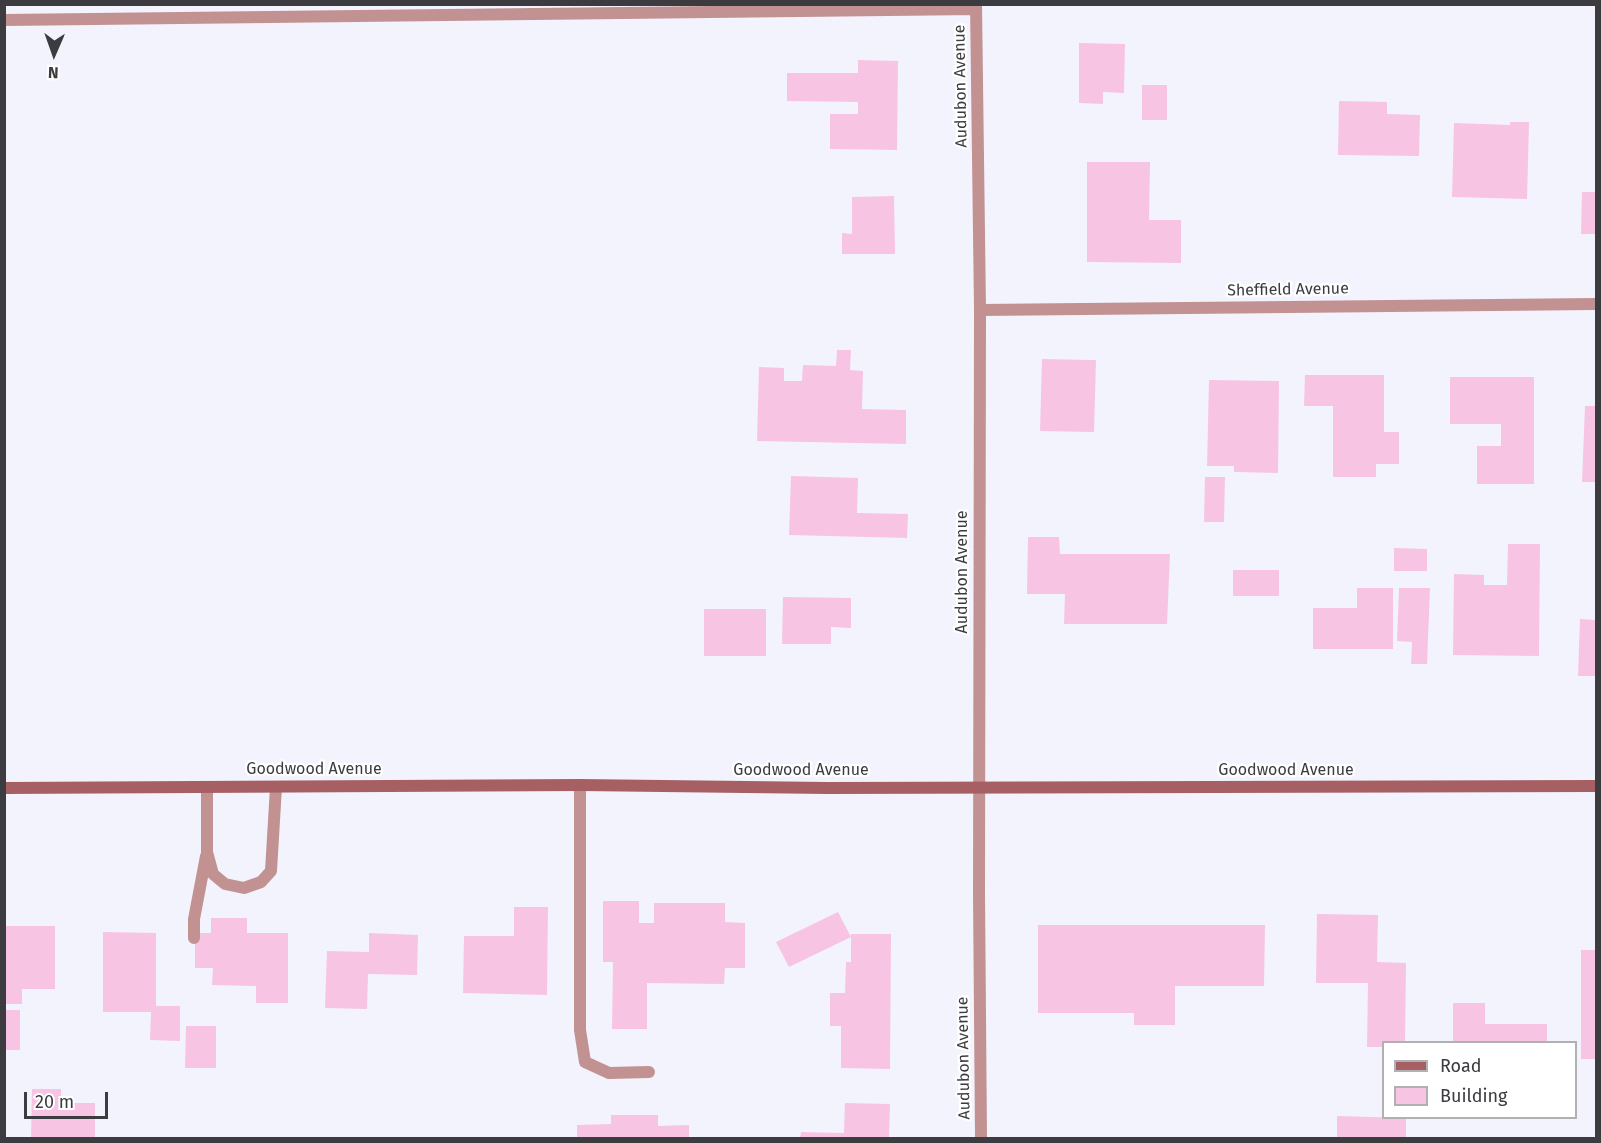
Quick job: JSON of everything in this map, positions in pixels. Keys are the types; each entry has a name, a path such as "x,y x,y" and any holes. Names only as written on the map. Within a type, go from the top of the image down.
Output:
{"street":[{"path":"4,20 976,7"},
{"name":"Audubon Avenue","path":"976,7 980,310 981,1138"},
{"name":"Sheffield Avenue","path":"980,310 1596,304"},
{"path":"580,785 580,1030 585,1062 609,1073 649,1072"},
{"name":"Goodwood Avenue","path":"4,788 580,785 828,788 1596,786"},
{"path":"194,938 194,919 207,852 207,787"},
{"path":"207,852 213,874 225,884 244,888 261,882 271,871 276,787"}],"building":[{"path":"1079,43 1125,44 1124,93 1103,92 1103,104 1079,103"},
{"path":"858,60 898,61 897,150 830,149 830,114 858,114 858,102 787,101 787,73 858,73"},
{"path":"1142,85 1167,85 1167,120 1142,120"},
{"path":"1339,101 1387,102 1387,114 1420,115 1419,156 1338,155"},
{"path":"1510,122 1529,122 1527,199 1452,197 1454,123 1510,125"},
{"path":"1087,162 1150,162 1149,220 1181,220 1181,263 1087,262"},
{"path":"1582,192 1596,192 1596,234 1581,234"},
{"path":"894,196 895,254 842,254 842,233 852,234 852,197"},
{"path":"837,350 851,350 850,370 863,371 862,409 906,410 906,444 757,441 759,367 784,368 784,381 802,381 803,365 836,366"},
{"path":"1042,359 1096,360 1094,432 1040,431"},
{"path":"1305,375 1384,375 1384,432 1399,432 1399,464 1376,464 1376,477 1333,477 1333,406 1304,406"},
{"path":"1450,377 1534,377 1534,484 1477,484 1477,446 1501,446 1501,424 1450,424"},
{"path":"1209,380 1279,381 1278,473 1234,472 1234,466 1207,466"},
{"path":"1585,406 1596,406 1596,482 1582,482"},
{"path":"791,476 858,478 857,513 908,514 907,538 789,535"},
{"path":"1205,477 1225,477 1224,522 1204,522"},
{"path":"1028,537 1059,537 1060,554 1170,554 1167,624 1064,624 1065,594 1027,594"},
{"path":"1508,544 1540,544 1539,656 1453,655 1454,574 1484,575 1484,585 1507,585"},
{"path":"1394,548 1427,549 1427,571 1394,571"},
{"path":"1233,570 1279,570 1279,596 1233,596"},
{"path":"1357,588 1393,588 1393,649 1313,649 1313,608 1357,608"},
{"path":"1399,588 1430,588 1427,664 1411,664 1412,642 1397,641"},
{"path":"783,597 851,598 851,628 831,627 831,644 782,644"},
{"path":"704,609 766,609 766,656 704,656"},
{"path":"1580,619 1596,620 1596,676 1578,676"},
{"path":"603,901 639,901 639,923 654,923 654,903 725,903 725,922 745,923 745,968 725,968 724,984 647,983 647,1029 612,1029 613,962 603,962"},
{"path":"514,907 548,907 547,995 463,993 464,936 514,936"},
{"path":"838,912 851,937 789,967 776,942"},
{"path":"1317,914 1378,915 1377,962 1406,963 1405,1041 1382,1041 1382,1047 1367,1047 1368,983 1316,983"},
{"path":"211,918 247,918 247,933 288,933 288,1003 256,1003 256,986 212,985 213,968 195,968 195,933 211,933"},
{"path":"1038,925 1265,925 1264,986 1175,986 1175,1025 1134,1025 1134,1013 1038,1013"},
{"path":"4,926 55,926 55,989 22,989 22,1004 4,1004"},
{"path":"103,932 156,933 156,1006 180,1006 180,1041 150,1040 151,1012 103,1012"},
{"path":"369,933 418,935 417,975 368,974 367,1009 325,1008 327,951 369,952"},
{"path":"851,934 891,934 890,1069 841,1068 841,1026 830,1026 830,993 845,993 846,962 851,962"},
{"path":"1581,950 1596,950 1596,1059 1581,1059"},
{"path":"1453,1003 1485,1003 1485,1024 1547,1024 1547,1041 1453,1041"},
{"path":"4,1010 20,1010 20,1050 4,1050"},
{"path":"186,1026 216,1026 216,1068 185,1068"},
{"path":"32,1089 61,1089 61,1103 95,1103 95,1138 31,1138"},
{"path":"845,1103 890,1104 889,1138 800,1138 801,1132 844,1133"},
{"path":"611,1115 658,1115 658,1126 689,1125 689,1138 577,1138 577,1125 611,1124"},
{"path":"1337,1116 1406,1119 1406,1138 1337,1138"}]}
